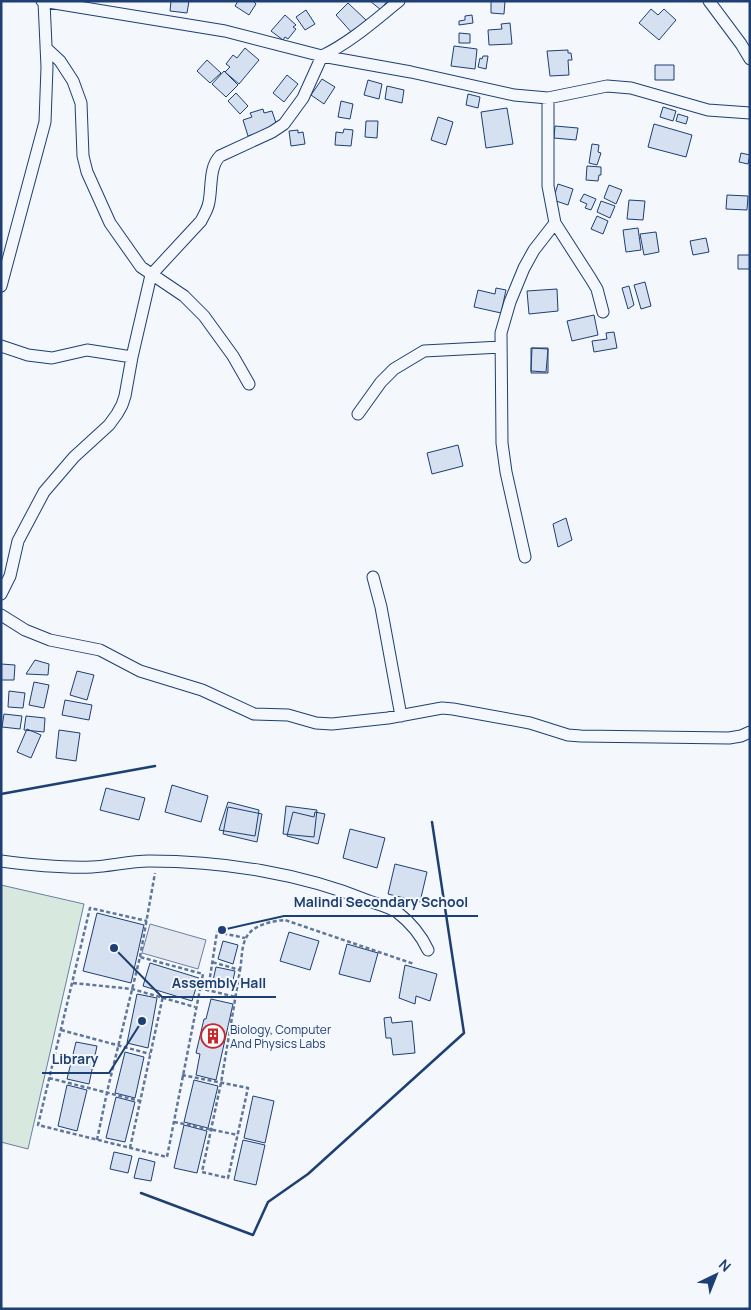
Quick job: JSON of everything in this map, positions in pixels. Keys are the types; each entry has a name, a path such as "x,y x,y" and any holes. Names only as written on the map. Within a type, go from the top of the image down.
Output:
{"street":[{"path":"1,286 45,122 46,48 43,1 225,31 322,56 411,72 504,94 548,98 592,89 620,86 708,110 750,113"},
{"path":"1,594 10,576 18,541 44,492 74,457 109,425 117,414 125,396 151,275 201,221 205,214 209,204 215,161 220,156 272,132 284,124 303,98 322,56 339,48 353,38 399,1"},
{"path":"709,1 741,44 750,60"},
{"path":"46,48 68,70 81,103 83,156 86,172 110,223 141,267 184,296 204,316 233,356 249,384"},
{"path":"548,98 548,186 555,223 597,289 602,312"},
{"path":"525,557 504,458 501,333 524,268 534,250 555,223"},
{"path":"1,346 28,355 52,358 87,350 132,357"},
{"path":"358,414 381,382 394,369 424,351 500,347"},
{"path":"373,576 381,607 401,716"},
{"path":"1,615 25,630 50,640 100,650 140,671 202,690 254,714 288,715 316,723 332,724 453,708 530,723 581,736 729,738 750,732"},
{"path":"1,861 63,867 93,867 158,861 223,865 272,873 349,893 396,911 422,938 428,950"}],"path":[{"path":"97,1140 140,956 158,861"},
{"path":"140,956 202,974 167,1158 38,1125 90,908 147,921"},
{"path":"182,1075 221,1083 248,1088 228,1178 202,1172 221,1083 246,938 258,927 272,921 284,920 414,964"},
{"path":"208,990 217,932 246,938"},
{"path":"212,962 240,970"},
{"path":"73,983 132,989 163,996 195,1007"},
{"path":"199,988 236,997"},
{"path":"130,1148 163,996"},
{"path":"61,1030 150,1054"},
{"path":"49,1078 140,1101"},
{"path":"174,1122 238,1135"}],"shaded area":[{"path":"1,885 84,904 28,1149 1,1142"},
{"path":"150,924 206,940 198,969 142,953"}],"building":[{"path":"171,1 189,1 187,13 170,11"},
{"path":"238,1 253,1 256,4 249,15 235,6"},
{"path":"370,1 387,1 381,10"},
{"path":"491,1 505,1 504,14 491,13"},
{"path":"348,3 366,20 353,34 336,15"},
{"path":"651,9 658,15 664,9 676,20 659,40 639,23"},
{"path":"306,10 315,24 305,30 296,17"},
{"path":"285,15 296,25 293,27 296,29 288,39 285,37 283,40 271,31"},
{"path":"472,15 473,23 459,25 459,21 465,20 465,16"},
{"path":"510,23 512,44 489,45 488,30 502,29 501,24"},
{"path":"459,33 470,34 470,43 459,43"},
{"path":"454,46 477,49 475,69 451,66"},
{"path":"245,48 259,60 239,84 225,72 230,67 226,64 233,55 237,58"},
{"path":"568,50 568,53 571,53 572,60 568,60 569,75 550,76 547,51"},
{"path":"483,56 488,56 486,69 478,67 480,58 482,59"},
{"path":"207,60 221,73 210,83 197,71"},
{"path":"655,65 674,65 674,80 655,80"},
{"path":"224,71 238,85 226,97 212,84"},
{"path":"287,75 298,84 284,102 273,93"},
{"path":"322,79 335,87 324,104 311,95"},
{"path":"368,80 382,84 379,99 364,95"},
{"path":"387,86 404,90 402,103 385,99"},
{"path":"236,93 248,106 240,114 228,101"},
{"path":"468,94 480,97 478,108 466,105"},
{"path":"341,101 353,104 350,119 338,117"},
{"path":"663,107 676,111 673,121 660,117"},
{"path":"507,108 513,144 486,148 481,112"},
{"path":"263,109 264,113 272,111 277,126 248,136 243,120 252,117 250,113"},
{"path":"678,114 688,117 686,124 676,121"},
{"path":"438,117 453,122 446,145 431,140"},
{"path":"366,121 378,121 377,138 365,137"},
{"path":"654,124 692,135 686,157 648,147"},
{"path":"555,126 578,128 576,140 554,138"},
{"path":"344,129 353,130 351,146 335,145 336,132 343,133"},
{"path":"298,130 298,133 303,132 305,144 291,146 289,131"},
{"path":"592,144 599,145 598,152 601,153 597,165 589,163"},
{"path":"741,153 750,155 748,164 739,162"},
{"path":"587,166 601,167 601,175 599,175 598,181 586,180"},
{"path":"558,184 573,189 568,205 553,200"},
{"path":"609,185 622,190 616,204 604,198"},
{"path":"584,194 596,199 591,210 585,208 587,204 580,201"},
{"path":"727,195 748,196 747,210 726,209"},
{"path":"629,200 645,201 643,220 627,219"},
{"path":"601,201 615,206 610,218 597,212"},
{"path":"597,216 608,221 603,234 591,229"},
{"path":"638,228 641,250 626,252 623,230"},
{"path":"656,232 659,252 644,255 640,234"},
{"path":"706,238 709,252 693,255 690,241"},
{"path":"738,255 750,255 750,269 738,269"},
{"path":"645,282 651,306 641,309 634,285"},
{"path":"629,286 634,305 628,309 622,288"},
{"path":"496,288 506,290 501,313 474,307 478,290 495,294"},
{"path":"557,289 558,311 529,314 527,291"},
{"path":"594,315 598,335 572,341 567,321"},
{"path":"614,332 617,348 594,352 592,341 607,339 606,333"},
{"path":"531,348 548,348 548,373 531,373"},
{"path":"532,348 548,349 546,372 531,371"},
{"path":"458,445 463,466 432,474 427,453"},
{"path":"566,518 572,540 558,547 553,524"},
{"path":"35,660 49,664 48,675 26,674"},
{"path":"1,664 15,665 14,680 1,680"},
{"path":"77,671 94,675 87,700 70,695"},
{"path":"34,682 49,685 44,708 29,705"},
{"path":"9,691 25,693 23,708 8,707"},
{"path":"65,700 92,705 89,720 62,715"},
{"path":"4,714 22,716 20,729 2,727"},
{"path":"26,716 45,718 44,732 24,730"},
{"path":"27,729 41,735 31,758 17,752"},
{"path":"59,730 80,733 76,761 56,758"},
{"path":"172,785 208,796 201,822 165,812"},
{"path":"106,788 145,798 139,820 100,810"},
{"path":"228,802 259,810 255,836 219,830"},
{"path":"286,806 317,810 314,837 283,834"},
{"path":"228,807 262,814 257,842 223,834"},
{"path":"293,812 314,817 315,812 325,814 318,844 287,836"},
{"path":"350,829 385,838 377,868 343,858"},
{"path":"395,864 427,872 420,902 388,894"},
{"path":"97,913 144,925 131,983 83,971"},
{"path":"289,932 319,941 310,970 280,961"},
{"path":"223,941 238,945 233,964 218,959"},
{"path":"347,944 378,953 370,982 339,974"},
{"path":"150,963 199,978 192,1001 143,986"},
{"path":"405,965 437,974 430,1001 416,996 415,1004 399,998"},
{"path":"216,967 235,971 231,989 212,985"},
{"path":"137,994 157,998 148,1048 127,1043"},
{"name":"Biology, Computer And Physics Labs","path":"211,999 233,1004 216,1080 196,1075 200,1054 196,1053"},
{"path":"391,1017 392,1023 412,1021 415,1053 393,1055 391,1038 386,1038 384,1018"},
{"path":"76,1042 97,1046 89,1084 67,1079"},
{"path":"125,1052 144,1057 135,1098 115,1093"},
{"path":"194,1080 218,1086 208,1128 184,1122"},
{"path":"67,1085 87,1090 77,1131 58,1126"},
{"path":"253,1096 274,1101 265,1143 244,1138"},
{"path":"116,1097 135,1102 125,1142 106,1138"},
{"path":"184,1125 207,1131 197,1173 174,1168"},
{"path":"243,1140 265,1145 256,1185 234,1180"},
{"path":"114,1152 132,1156 128,1173 110,1169"},
{"path":"139,1158 155,1162 151,1181 134,1178"}],"wall":[{"path":"1,794 155,766"},
{"path":"141,1193 253,1235 268,1202 308,1174 464,1033 432,822"}],"place":[{"name":"Malindi Secondary School","path":"222,930"},
{"name":"Assembly Hall","path":"114,948"},
{"name":"Library","path":"142,1021"},
{"name":"Biology, Computer And Physics Labs","path":"213,1036"}]}
